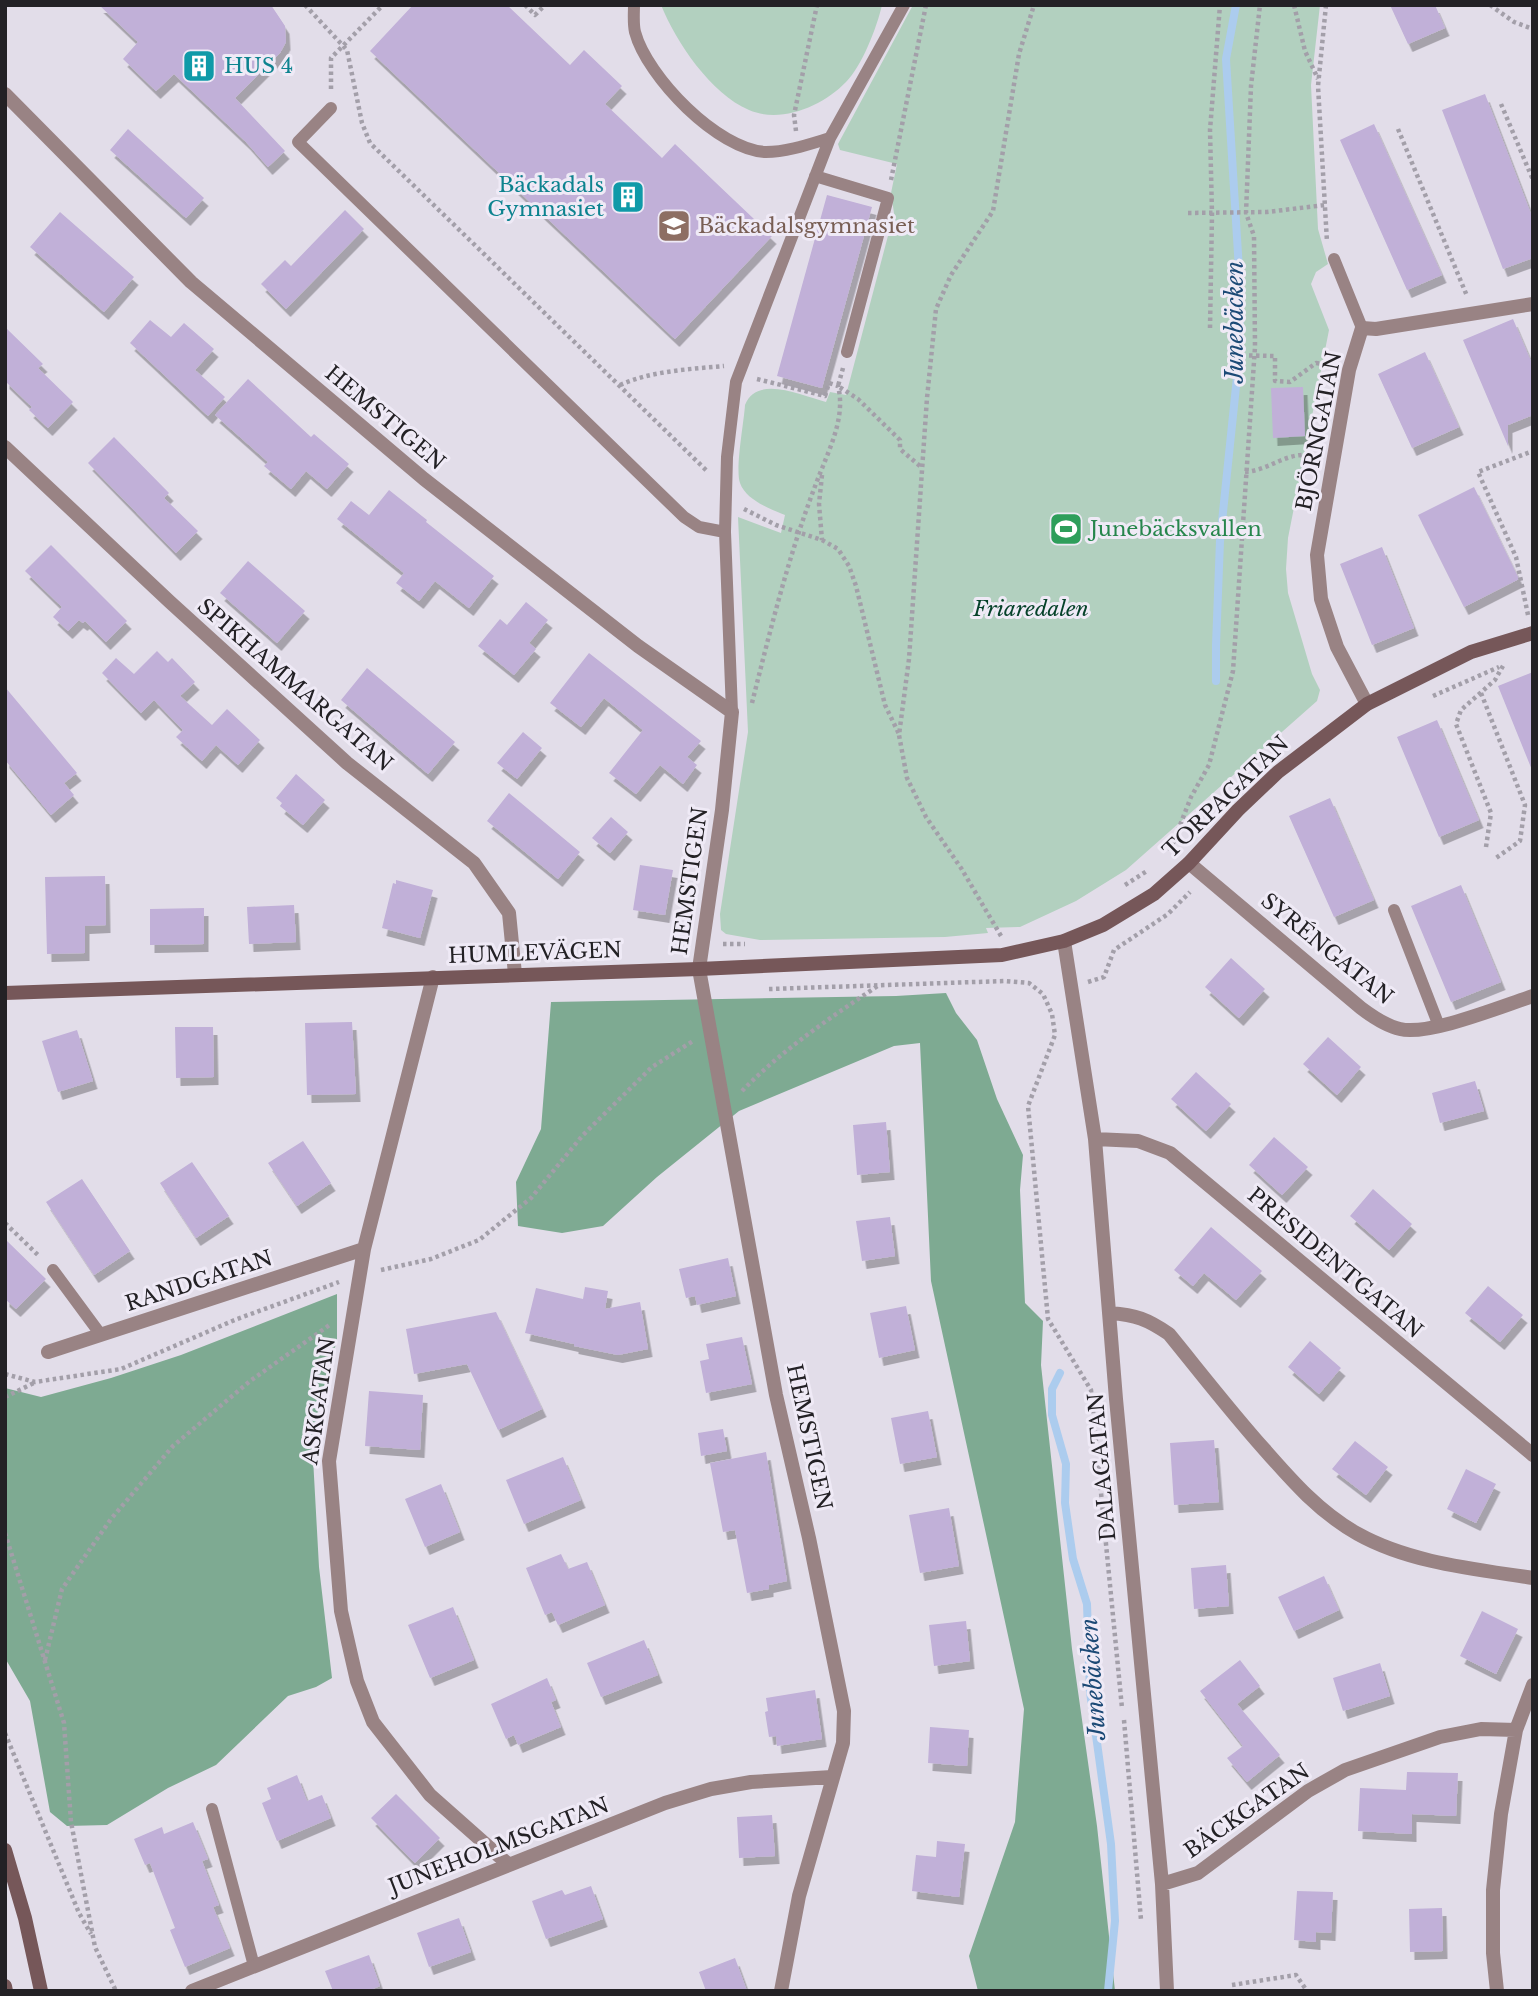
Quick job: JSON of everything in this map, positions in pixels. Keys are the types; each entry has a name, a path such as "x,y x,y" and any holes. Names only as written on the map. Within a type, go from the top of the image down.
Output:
{"street":[{"name":"HEMSTIGEN","path":"5,94 191,282 424,479 638,646 732,712 722,810 699,969 776,1395 810,1538 844,1710 843,1743 799,1896 781,1991"},
{"name":"BJÖRNGATAN","path":"1367,704 1337,647 1321,599 1317,555 1349,370 1362,328 1533,304"},
{"name":"SPIKHAMMARGATAN","path":"5,447 347,763 474,863 509,913 515,974"},
{"name":"TORPAGATAN","path":"1064,941 1103,925 1154,894 1189,863 1278,772 1367,704 1471,652 1532,633"},
{"name":"SYRÉNGATAN","path":"1189,863 1361,1008 1401,1030 1428,1029 1533,996"},
{"name":"HUMLEVÄGEN","path":"5,993 1002,956 1064,941"},
{"name":"DALAGATAN","path":"1064,941 1095,1139 1116,1399 1162,1884 1167,1991"},
{"name":"ASKGATAN","path":"433,977 364,1249 329,1461 341,1611 357,1681 373,1722 430,1795 508,1864"},
{"name":"PRESIDENTGATAN","path":"1095,1139 1138,1141 1170,1153 1533,1455"},
{"name":"RANDGATAN","path":"48,1352 364,1249"},
{"path":"1110,1313 1132,1314 1149,1320 1169,1334 1295,1486 1326,1514 1359,1535 1399,1552 1533,1578"},
{"path":"1497,1991 1493,1953 1493,1890 1501,1814 1516,1730 1533,1685"},
{"name":"BÄCKGATAN","path":"1162,1884 1198,1873 1308,1791 1345,1770 1440,1737 1481,1729 1516,1730"},
{"name":"JUNEHOLMSGATAN","path":"192,1991 665,1803 711,1789 751,1782 832,1777"},
{"path":"5,1850 25,1918 41,1991"}],"lane":[{"path":"634,5 635,32 651,64 675,97 705,125 739,144 765,152 830,138"},
{"path":"732,712 725,532 727,457 736,383 830,138 904,5"},
{"path":"331,108 298,142 684,517 699,527 725,532"},
{"path":"816,176 888,198 847,352"},
{"path":"1334,260 1362,328"},
{"path":"1394,910 1439,1026"},
{"path":"53,1270 101,1335"},
{"path":"212,1808 254,1966"}],"path":[{"path":"305,5 347,50 362,123 370,142 385,159 620,386 726,495 776,525 822,540 838,549 849,566 856,586 885,705 900,735"},
{"path":"331,108 331,58 383,5"},
{"path":"525,5 536,15 545,5"},
{"path":"798,147 794,115 817,5"},
{"path":"888,198 926,5"},
{"path":"1002,956 1000,935 961,868 926,817 907,778 900,735 909,659 936,309 951,275 992,211 1019,54 1034,5"},
{"path":"1210,328 1210,130 1220,5"},
{"path":"1173,877 1168,857 1191,797 1209,765 1233,671 1254,356 1254,236 1246,213 1251,86 1260,5"},
{"path":"1294,5 1305,51 1319,80"},
{"path":"1326,5 1319,80 1327,242 1334,260"},
{"path":"1490,5 1514,22 1533,29"},
{"path":"1501,104 1533,180"},
{"path":"1398,129 1474,313"},
{"path":"1188,214 1246,213 1325,205"},
{"path":"732,712 752,704 805,511 834,438 842,400 838,386 847,352"},
{"path":"1228,355 1275,356 1275,381 1290,382 1316,363 1349,370"},
{"path":"620,386 634,379 652,376 741,370 825,396 829,383 858,399 900,440 900,449 922,467"},
{"path":"1532,633 1516,557 1478,472 1533,451"},
{"path":"1245,472 1265,469 1283,458 1300,454"},
{"path":"822,540 819,504 823,466"},
{"path":"1422,701 1514,660"},
{"path":"1486,848 1490,813 1456,724 1461,710 1495,680 1504,664"},
{"path":"1481,693 1525,804 1520,841 1496,858"},
{"path":"1123,886 1157,864"},
{"path":"1043,994 1104,977 1114,950 1168,914 1205,877"},
{"path":"987,936 1009,933"},
{"path":"702,945 756,944"},
{"path":"1005,981 1029,983 1043,994 1052,1014 1055,1035 1028,1106 1048,1319 1091,1390 1141,1922"},
{"path":"726,1119 741,1091 767,1065 809,1032 879,985"},
{"path":"5,1397 35,1382 121,1369 237,1319 359,1275 431,1259 479,1240 531,1198 583,1135 652,1067 709,1030"},
{"path":"5,1223 53,1270"},
{"path":"45,1660 62,1589 111,1519 173,1446 250,1381 354,1307"},
{"path":"5,1374 35,1382"},
{"path":"5,1533 64,1723 71,1822 93,1938 116,1991"},
{"path":"5,1733 79,1913 93,1938"},
{"path":"1232,1984 1296,1975 1307,1991"}],"green space":[{"path":"661,5 882,5 868,46 846,82 814,105 788,114 774,115 749,110 708,80 685,50"},
{"name":"Friaredalen","path":"913,5 1320,5 1311,85 1318,229 1328,264 1316,272 1311,284 1329,330 1288,538 1286,569 1288,593 1312,674 1320,690 1317,701 1126,870 1076,901 1020,927 986,928 988,933 945,937 760,940 726,934 721,930 720,914 748,732 738,517 781,533 785,515 753,499 740,483 739,457 745,405 751,396 770,389 793,392 826,402 830,392 846,395 894,213 891,193 897,164 840,150 838,144"},
{"path":"946,993 956,1013 977,1040 997,1099 1023,1155 1020,1190 1025,1303 1043,1321 1041,1365 1072,1649 1097,1826 1115,1991 978,1991 969,1956 1015,1822 1024,1709 931,1281 920,1043 894,1046 739,1111 657,1177 603,1226 562,1233 518,1226 516,1182 541,1129 551,1002"},
{"path":"337,1294 337,1340 318,1409 313,1458 319,1567 332,1678 316,1687 288,1696 216,1765 168,1788 107,1825 67,1826 50,1812 30,1701 5,1658 5,1388 41,1397 111,1378 181,1355"}],"building":[{"name":"HUS 4","path":"99,5 271,5 285,26 286,42 280,53 235,98 285,151 268,167 246,142 174,74 156,91 123,59 138,42"},
{"name":"Bäckadals Gymnasiet","path":"413,5 507,5 570,65 584,50 622,86 605,104 662,158 675,144 772,236 675,339 370,51"},
{"path":"1390,5 1435,5 1445,28 1408,44"},
{"path":"1485,94 1533,219 1533,258 1503,269 1442,110"},
{"path":"1374,124 1442,275 1407,290 1340,140"},
{"path":"128,129 204,198 186,218 110,150"},
{"path":"827,195 872,207 822,388 777,376"},
{"path":"345,210 364,229 286,309 261,284 285,260 291,266"},
{"path":"60,212 134,277 104,312 30,247"},
{"path":"1513,319 1533,366 1533,415 1508,425 1508,446 1463,340"},
{"path":"150,320 171,337 184,323 214,349 195,370 225,397 208,416 130,343"},
{"path":"5,327 43,364 38,368 73,402 48,428 29,410 32,407 5,381"},
{"path":"1425,352 1459,427 1412,448 1378,374"},
{"path":"248,379 311,437 314,434 349,464 327,489 306,471 291,489 264,466 268,462 215,415"},
{"path":"1303,387 1305,436 1273,438 1271,388"},
{"path":"114,437 169,493 164,498 198,531 176,553 88,463"},
{"path":"1474,487 1519,579 1464,607 1418,515"},
{"path":"389,490 494,576 469,608 435,581 419,601 396,583 404,573 337,519 351,501 369,515"},
{"path":"51,545 127,621 106,642 85,621 83,623 79,620 68,631 53,617 62,607 25,571"},
{"path":"1382,547 1414,628 1372,645 1340,564"},
{"path":"248,561 305,611 277,643 220,593"},
{"path":"526,602 548,620 529,643 536,649 514,675 478,646 500,619 507,625"},
{"path":"157,651 168,662 172,658 195,682 180,696 212,725 227,709 260,740 238,765 216,745 202,761 176,737 183,730 154,700 141,713 102,673 116,658 134,674"},
{"path":"589,653 701,741 687,757 697,765 683,784 660,765 636,794 609,773 643,730 604,698 581,727 550,703"},
{"path":"367,668 455,742 428,774 341,700"},
{"path":"1533,672 1533,769 1532,770 1498,686"},
{"path":"5,687 77,773 64,783 74,795 51,815 5,760"},
{"path":"1437,720 1479,820 1439,837 1397,737"},
{"path":"523,732 542,748 517,779 497,763"},
{"path":"296,774 325,800 303,825 280,806 282,803 276,798"},
{"path":"509,793 580,852 558,879 487,821"},
{"path":"1330,798 1374,900 1334,917 1289,816"},
{"path":"611,817 628,832 610,853 592,838"},
{"path":"640,865 673,870 665,915 633,910"},
{"path":"105,876 106,925 85,926 85,953 47,954 45,877"},
{"path":"396,880 433,890 420,938 382,928"},
{"path":"1461,885 1501,982 1451,1002 1411,906"},
{"path":"294,905 296,942 249,944 247,907"},
{"path":"204,908 204,944 150,945 150,909"},
{"path":"1231,958 1265,989 1239,1018 1205,987"},
{"path":"352,1022 356,1094 307,1095 305,1023"},
{"path":"175,1027 213,1027 214,1077 176,1078"},
{"path":"77,1030 93,1081 58,1092 42,1041"},
{"path":"1328,1037 1361,1067 1337,1095 1303,1064"},
{"path":"1196,1072 1231,1104 1206,1131 1171,1099"},
{"path":"1475,1081 1484,1111 1440,1123 1432,1093"},
{"path":"886,1122 890,1172 857,1175 853,1125"},
{"path":"1274,1137 1308,1167 1282,1195 1249,1165"},
{"path":"303,1141 331,1183 297,1206 268,1163"},
{"path":"192,1162 229,1216 196,1238 160,1183"},
{"path":"82,1179 130,1251 94,1275 46,1202"},
{"path":"1373,1189 1412,1224 1389,1250 1350,1216"},
{"path":"890,1217 895,1256 862,1261 856,1221"},
{"path":"1211,1227 1262,1271 1236,1300 1204,1273 1193,1286 1174,1270"},
{"path":"5,1239 46,1279 16,1309 5,1299"},
{"path":"728,1258 736,1296 697,1305 695,1296 686,1298 679,1269"},
{"path":"1488,1286 1523,1315 1500,1342 1465,1313"},
{"path":"585,1287 608,1291 605,1309 640,1302 648,1349 618,1355 525,1333 536,1288 583,1299"},
{"path":"906,1306 915,1350 879,1358 870,1313"},
{"path":"496,1312 542,1409 498,1430 467,1364 414,1374 406,1329"},
{"path":"742,1337 752,1384 706,1393 700,1361 709,1359 706,1344"},
{"path":"1310,1341 1341,1368 1319,1394 1288,1367"},
{"path":"369,1391 423,1395 420,1450 365,1446"},
{"path":"928,1411 937,1457 900,1464 891,1418"},
{"path":"723,1429 727,1451 701,1456 698,1433"},
{"path":"1214,1440 1219,1502 1174,1505 1170,1443"},
{"path":"1355,1441 1388,1467 1366,1495 1332,1469"},
{"path":"766,1452 787,1581 769,1585 769,1589 747,1593 735,1530 723,1532 710,1463"},
{"path":"563,1457 581,1500 524,1524 506,1480"},
{"path":"1466,1469 1496,1484 1476,1523 1447,1509"},
{"path":"441,1484 460,1532 425,1547 405,1499"},
{"path":"949,1508 959,1566 920,1573 909,1515"},
{"path":"561,1554 568,1569 587,1562 605,1605 558,1625 552,1612 545,1615 526,1568"},
{"path":"1226,1565 1229,1606 1194,1609 1191,1568"},
{"path":"1324,1576 1339,1610 1294,1631 1278,1597"},
{"path":"453,1607 474,1660 430,1678 408,1625"},
{"path":"1482,1611 1518,1629 1496,1674 1460,1656"},
{"path":"966,1621 970,1661 934,1666 929,1625"},
{"path":"644,1640 658,1675 601,1697 587,1663"},
{"path":"1240,1660 1260,1686 1237,1704 1280,1755 1247,1782 1227,1758 1243,1746 1200,1691"},
{"path":"1380,1663 1390,1696 1343,1711 1333,1678"},
{"path":"547,1678 556,1700 551,1702 561,1727 518,1745 514,1735 506,1739 491,1704"},
{"path":"815,1690 822,1739 777,1746 776,1736 769,1737 766,1698"},
{"path":"930,1727 969,1730 967,1766 928,1763"},
{"path":"1407,1772 1458,1773 1456,1816 1412,1814 1412,1834 1358,1831 1360,1788 1406,1790"},
{"path":"297,1775 307,1801 322,1795 331,1818 277,1841 262,1803 271,1799 267,1788"},
{"path":"396,1794 440,1838 415,1863 371,1818"},
{"path":"772,1815 775,1856 739,1858 737,1817"},
{"path":"193,1822 208,1859 202,1861 219,1905 213,1907 230,1948 185,1967 170,1930 175,1928 150,1863 145,1865 134,1839 162,1827 164,1834"},
{"path":"937,1841 965,1844 959,1897 912,1891 916,1855 936,1857"},
{"path":"591,1886 603,1919 546,1939 532,1901 562,1890 565,1895"},
{"path":"1297,1891 1333,1892 1331,1933 1316,1932 1316,1942 1294,1940"},
{"path":"1442,1908 1443,1951 1410,1952 1409,1909"},
{"path":"459,1918 471,1952 429,1967 417,1933"},
{"path":"369,1955 380,1986 368,1991 333,1991 325,1971"},
{"path":"735,1958 747,1991 706,1991 699,1972"}],"waterway":[{"name":"Junebäcken","path":"1216,681 1220,541 1240,348 1239,270 1226,59 1236,5"},
{"name":"Junebäcken","path":"1060,1373 1052,1389 1052,1415 1066,1464 1065,1503 1073,1559 1087,1604 1090,1692 1111,1844 1115,1921 1108,1991"}],"place":[{"name":"HUS 4","path":"199,66"},
{"name":"Bäckadals Gymnasiet","path":"628,197"},
{"name":"Bäckadalsgymnasiet","path":"674,226"},
{"name":"Junebäcksvallen","path":"1066,529"}]}
